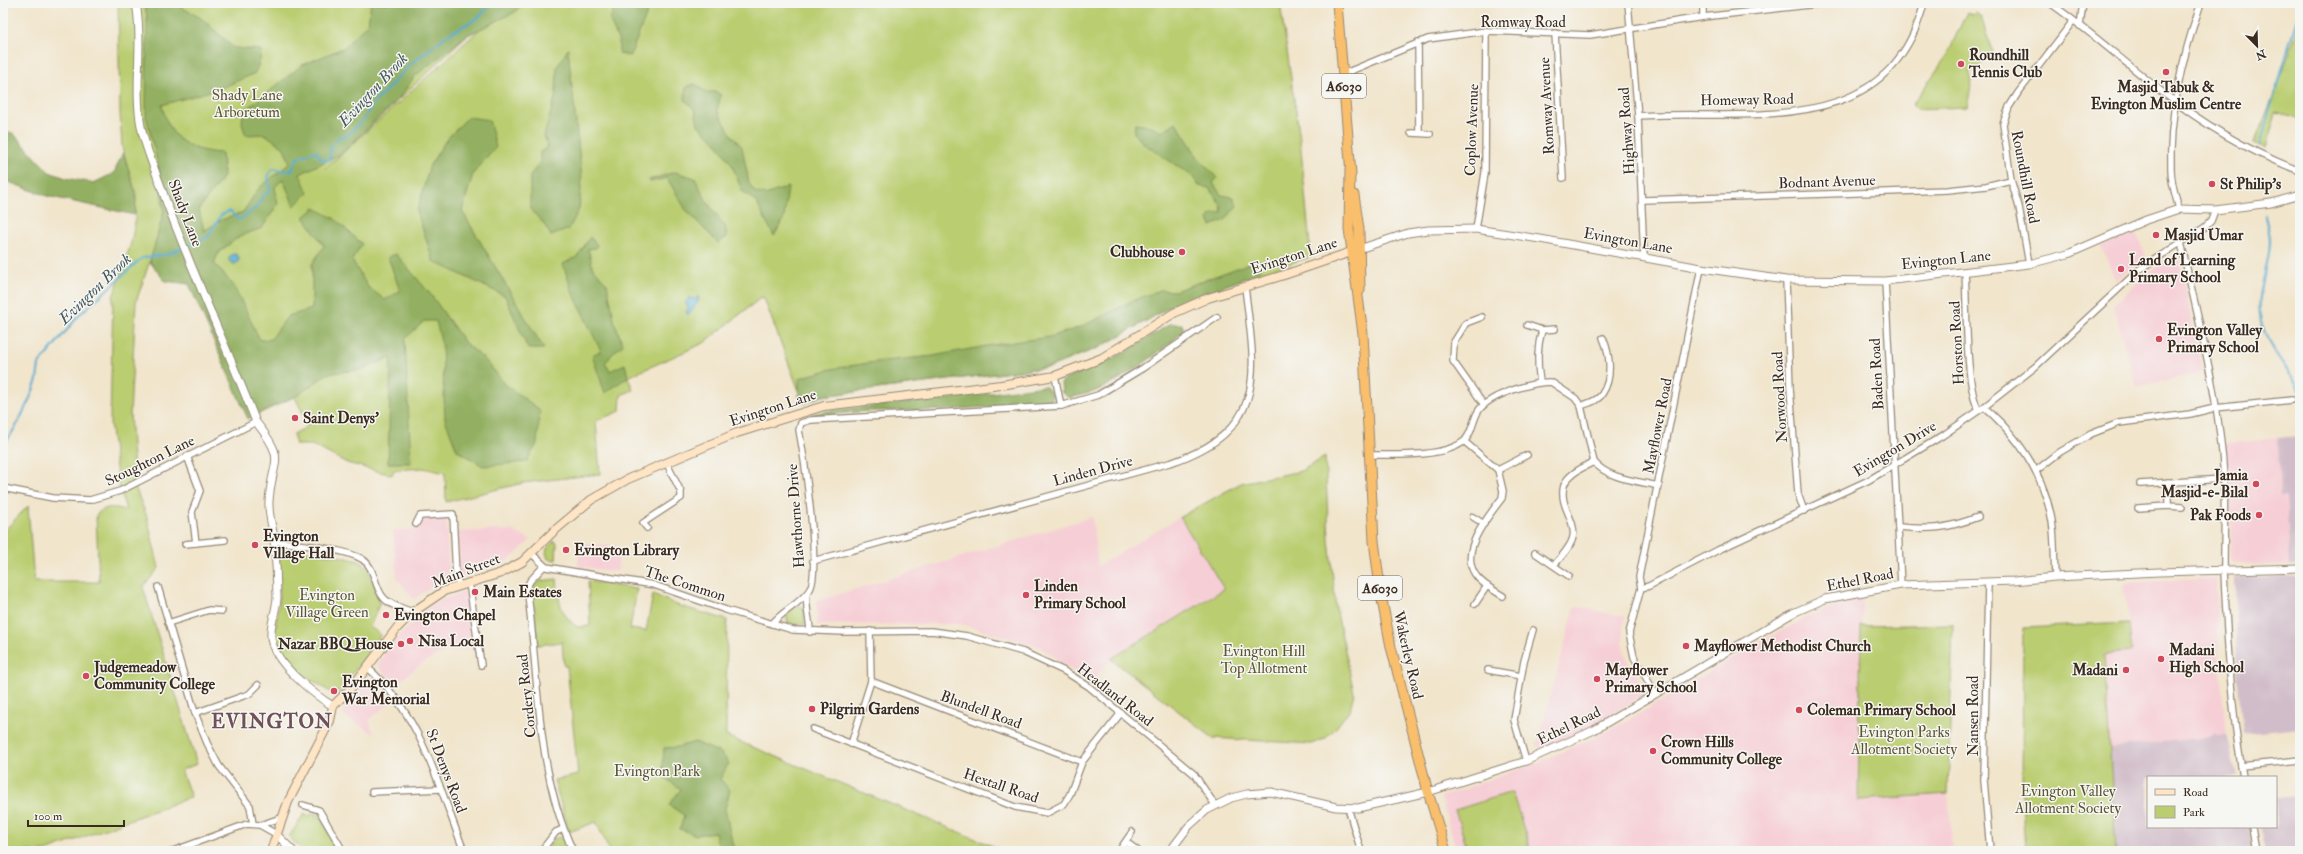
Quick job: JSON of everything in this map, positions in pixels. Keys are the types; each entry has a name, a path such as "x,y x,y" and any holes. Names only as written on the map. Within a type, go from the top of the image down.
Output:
{"highway":[{"name":"A6030","path":"1337,3 1344,74 1350,169 1349,229 1355,250"},
{"name":"Wakerley Road","path":"1355,250 1367,425 1371,455 1374,541 1381,595 1391,647 1428,792 1446,851"}],"main road":[{"name":"Evington Lane","path":"532,554 554,531 591,500 628,479 744,430 824,406 1000,385 1055,376 1102,358 1174,313 1208,298 1355,250"},
{"name":"Main Street","path":"271,851 281,818 314,749 330,721 333,706 368,668 397,628 413,612 434,597 459,585 501,573 522,562 532,554"}],"street":[{"name":"Shady Lane","path":"136,3 140,28 139,92 140,116 143,135 180,239 256,422 270,440 276,454 269,502 274,541 277,598 270,634 272,643 277,655 292,672 333,706"},
{"name":"Highway Road","path":"1628,3 1638,116 1643,200 1644,258"},
{"path":"1702,3 1703,17"},
{"name":"Romway Road","path":"1344,74 1418,42 1486,31 1590,34 1787,5 1827,3"},
{"name":"Homeway Road","path":"1638,116 1679,113 1792,113 1832,104 1862,90 1885,74 1904,53 1914,36 1924,3"},
{"path":"2050,3 2175,101 2210,126 2264,158 2300,171"},
{"path":"2080,26 2083,3"},
{"path":"2179,209 2171,172 2175,101 2178,81 2201,3"},
{"name":"Roundhill Road","path":"2029,264 2019,206 2011,180 2003,124 2009,107 2073,21"},
{"name":"Coplow Avenue","path":"1476,229 1485,173 1486,31"},
{"name":"Romway Avenue","path":"1556,33 1563,178"},
{"path":"1418,42 1418,133"},
{"path":"1410,133 1430,134"},
{"name":"Bodnant Avenue","path":"1643,200 1948,190 1986,186 2011,180"},
{"name":"Evington Lane","path":"1355,250 1408,233 1428,230 1476,229 1701,268 1786,280 1885,281 2029,264 2068,254 2146,220 2179,209 2215,210 2271,203 2300,195"},
{"name":"Evington Drive","path":"1641,588 1649,586 1718,550 1842,494 1894,466 1982,408 2040,363 2140,269 2211,221 2215,210"},
{"path":"2182,242 2211,377 2224,479 2221,571 2231,691 2243,776"},
{"name":"Mayflower Road","path":"1641,588 1639,577 1659,486 1701,268"},
{"name":"Horston Road","path":"1965,272 1970,370 1973,396 1982,408"},
{"name":"Norwood Road","path":"1786,280 1790,388 1798,494 1804,511"},
{"name":"Baden Road","path":"1885,281 1901,585"},
{"name":"Linden Drive","path":"813,561 1166,464 1187,457 1216,442 1236,422 1243,409 1252,383 1252,350 1245,287"},
{"name":"Evington Lane","path":"800,435 799,427 805,421 878,415 949,414 1061,406 1098,395 1143,368 1217,317"},
{"path":"1482,317 1466,323 1454,342 1453,361 1484,405"},
{"path":"1527,325 1542,330 1555,329"},
{"path":"1540,382 1538,369 1539,339 1542,330"},
{"path":"1581,406 1594,401 1602,394 1609,372 1609,352 1603,338"},
{"path":"1055,376 1061,406"},
{"path":"1371,455 1425,453 1451,449 1465,442 1479,409 1484,405 1526,385 1540,382 1551,382 1566,390 1581,406 1594,462 1599,469 1608,474 1659,486"},
{"path":"2037,470 2060,452 2091,434 2119,423 2190,414 2215,408 2292,400"},
{"path":"1982,408 2004,424 2026,452 2037,470 2052,521 2055,576"},
{"name":"Stoughton Lane","path":"3,488 53,498 90,500 120,491 186,456 256,422"},
{"name":"Hawthorne Drive","path":"800,435 808,495 813,561 811,587 806,594 806,603 810,620 810,632"},
{"path":"1465,442 1498,470 1503,491 1502,498 1472,545 1471,555 1473,568 1477,577 1487,586 1503,596"},
{"path":"186,456 200,491 192,512 196,543"},
{"path":"1498,470 1527,456"},
{"path":"647,528 644,523 681,498 681,492 666,462"},
{"path":"1554,566 1573,537 1573,525 1562,494 1565,482 1576,470 1594,462"},
{"path":"2140,484 2224,479"},
{"path":"2168,482 2168,506"},
{"path":"2138,508 2168,506 2182,507"},
{"path":"416,524 419,514 453,514 456,574 459,585"},
{"path":"1473,517 1484,524"},
{"path":"1898,527 1929,530 1954,526 1978,517"},
{"path":"185,544 225,540"},
{"path":"274,541 344,553 363,560 371,568 383,597 391,604 413,612"},
{"path":"1535,553 1569,576"},
{"path":"532,554 544,566"},
{"name":"The Common","path":"544,566 654,585 772,624 810,632"},
{"name":"Cordery Road","path":"544,566 530,581 527,587 544,750 552,788 563,828 572,851"},
{"name":"Ethel Road","path":"1170,851 1189,826 1215,805 1246,794 1271,792 1348,808 1376,805 1428,792 1526,761 1594,730 1793,613 1825,599 1901,585 1988,582 2055,576 2300,568"},
{"path":"469,582 481,665"},
{"name":"Nansen Road","path":"1988,582 1984,780 1990,851"},
{"path":"1475,604 1487,586"},
{"path":"158,587 195,713 220,766 250,806 253,824"},
{"path":"1641,588 1629,634 1634,656 1655,693"},
{"path":"772,624 783,612 806,594"},
{"path":"168,623 209,610 222,611"},
{"path":"1526,761 1514,720 1521,676 1533,630"},
{"path":"813,729 851,744 872,681 870,631"},
{"name":"Headland Road","path":"810,632 932,631 997,643 1042,660 1064,671 1088,686 1194,774 1215,805"},
{"name":"St Denys Road","path":"368,668 392,692 412,720 422,741 464,851"},
{"path":"1488,670 1521,676"},
{"name":"Blundell Road","path":"872,681 1082,762"},
{"path":"195,713 249,694 258,685"},
{"name":"Hextall Road","path":"851,744 909,768 982,793 1015,807 1038,812 1056,810 1064,804 1070,794 1082,762 1121,713"},
{"path":"2241,766 2300,760"},
{"path":"372,792 440,789"},
{"path":"303,805 319,810 343,851"},
{"path":"1348,808 1361,851"},
{"path":"260,825 281,818"},
{"path":"173,851 230,829 253,824 260,825 276,834 293,851"},
{"path":"541,851 556,832 563,828"},
{"path":"2252,828 2256,851"},
{"path":"1119,851 1132,832"},
{"path":"1126,842 1138,851"}],"shaded area":[{"name":"Land of Learning Primary School","path":"2136,233 2146,256 2116,281 2101,247"},
{"name":"Evington Valley Primary School","path":"2172,256 2176,256 2179,259 2202,372 2137,387 2113,306 2146,274"},
{"path":"2297,436 2300,439 2300,565 2290,565 2286,497 2280,497 2278,438"},
{"path":"2278,438 2280,497 2286,497 2290,565 2235,564 2231,559 2230,477 2225,444"},
{"path":"446,516 449,577 413,599 397,578 393,531 416,529 426,517"},
{"name":"Linden Primary School","path":"1092,517 1098,566 1180,517 1224,589 1111,659 1090,683 1040,647 961,624 817,625 817,601"},
{"path":"496,530 514,531 531,540 510,559 459,577 458,532"},
{"path":"580,543 620,547 617,572 578,566"},
{"path":"2300,576 2300,728 2243,734 2237,672 2235,578"},
{"name":"Madani High School","path":"2216,578 2219,664 2227,735 2216,736 2215,734 2209,737 2110,748 2104,654 2132,652 2124,583"},
{"path":"466,591 474,647 440,653 417,667 395,685 377,665 395,640 434,603"},
{"path":"1863,598 1857,765 1858,800 1948,794 1953,851 1456,851 1441,797 1534,764 1596,737 1660,702 1749,648 1815,613"},
{"name":"Mayflower Primary School","path":"1575,606 1626,617 1623,626 1623,646 1629,665 1648,692 1592,726 1553,745 1539,747 1537,746"},
{"path":"370,678 392,701 369,720 374,734 342,714"},
{"path":"2216,734 2217,736 2227,735 2237,776 2147,776 2147,828 2248,828 2254,851 2116,851 2110,748 2209,737"},
{"path":"2300,796 2300,851 2266,851 2260,828 2277,828 2277,798"}],"green space":[{"name":"Shady Lane Arboretum","path":"118,3 499,3 497,7 325,169 500,11 503,3 1280,3 1300,139 1311,257 1256,274 1174,305 1100,347 1050,367 822,396 804,404 763,296 704,343 628,377 633,390 621,395 620,411 596,421 600,474 523,483 446,502 445,473 423,468 394,470 392,475 347,463 312,445 296,445 293,434 305,428 308,423 287,382 268,393 158,167 164,211 159,234 136,302 130,415 135,487 147,517 159,568 143,587 197,764 181,770 191,797 46,851 3,851 3,532 28,506 34,582 99,582 96,515 107,508 126,510 118,483 110,422 113,297 131,243 135,223 136,194 122,147"},
{"path":"144,3 173,3 201,18 234,48 261,50 260,61 255,73 224,87 162,105 165,117 170,127 175,135 182,141 199,149 222,153 224,176 199,209 204,231 221,220 243,212 259,188 290,163 284,148 265,134 246,135 242,124 243,112 302,65 343,48 368,23 371,3 524,3 515,12 466,36 415,76 396,102 340,154 300,174 308,193 294,206 283,179 275,187 278,204 262,228 240,236 219,252 214,263 234,286 260,340 271,339 288,316 312,309 312,264 324,246 304,217 315,208 335,219 362,244 352,260 368,287 385,300 400,291 388,257 396,254 431,295 465,343 486,361 506,385 540,410 537,444 526,462 483,466 457,450 445,419 442,345 436,321 424,321 405,339 411,463 388,463 391,357 364,369 327,374 298,395 248,419 189,284 165,281 150,262 164,211 158,165 146,116 147,17"},
{"path":"615,3 651,3 630,56 619,54 619,42 610,21"},
{"name":"Roundhill Tennis Club","path":"1967,12 1974,15 1976,13 1981,17 1992,51 1976,70 1969,71 1972,81 1967,107 1917,109 1912,105 1946,57"},
{"path":"2300,23 2300,119 2276,113 2266,148 2253,143 2269,108"},
{"path":"568,49 582,179 579,209 569,229 551,236 544,224 530,209 530,176 540,162 540,152 548,147 544,136 556,94 557,67"},
{"path":"695,84 706,92 716,92 721,95 717,110 731,134 742,147 749,183 755,192 765,195 788,187 784,218 774,236 756,202 742,191 732,165 716,142 698,125 695,110 685,100 686,87"},
{"path":"468,117 489,120 496,147 473,174 462,211 544,349 528,349 505,296 433,261 417,211 430,165 446,140"},
{"path":"1176,122 1199,159 1217,178 1213,183 1221,195 1233,197 1237,206 1225,220 1211,226 1208,220 1211,215 1222,212 1221,205 1209,188 1199,186 1192,176 1143,143 1134,133 1135,124 1151,126 1162,132"},
{"path":"3,133 13,133 49,172 66,178 94,183 114,173 123,152 136,194 135,215 47,196 3,180"},
{"path":"675,172 695,178 707,202 725,226 727,237 718,243 686,210 667,178 650,182 649,180"},
{"path":"590,237 597,245 596,248 588,249 593,268 607,284 615,324 623,345 615,351 605,363 610,371 625,364 628,377 605,393 592,355 601,351 572,291 563,264 577,257"},
{"path":"1259,260 1260,269 1256,274 1174,305 1100,347 1050,367 822,396 806,400 799,397 799,378 831,369 875,362 933,356 992,345 1050,337 1081,327 1130,302 1160,290 1175,291"},
{"path":"1170,324 1182,324 1184,330 1154,356 1128,373 1103,388 1093,392 1069,398 1062,393 1061,383 1066,379 1124,353"},
{"path":"1045,386 1052,394 1052,400 1042,403 943,410 868,411 813,416 812,414 832,410 946,399"},
{"name":"Evington Hill Top Allotment","path":"1325,457 1329,539 1336,608 1354,693 1350,709 1336,728 1325,739 1311,744 1213,738 1111,659 1224,589 1180,517 1241,483 1301,471"},
{"path":"554,541 557,543 556,560 548,559 546,553 547,548"},
{"name":"Evington Village Green","path":"291,549 343,557 364,564 368,569 380,602 370,627 381,635 336,696 294,668 279,650 275,641 279,602 279,559"},
{"name":"Evington Park","path":"557,579 559,600 563,611 571,622 577,627 590,626 588,581 637,589 630,629 646,631 653,594 677,605 727,620 726,736 1005,851 610,851 596,822 569,832 554,780 578,775 567,666 564,666 562,642 538,645 532,588 540,581"},
{"path":"797,605 804,608 805,624 792,624 787,621 787,613"},
{"name":"Evington Valley Allotment Society","path":"2129,623 2132,652 2104,654 2116,851 2025,851 2022,801 2023,628"},
{"name":"Evington Parks Allotment Society","path":"1953,624 1948,794 1858,800 1861,626"},
{"path":"695,742 721,753 729,763 720,779 730,790 725,809 734,851 724,851 717,842 715,832 696,835 680,829 684,815 669,805 681,789 662,776 664,748 678,747"},
{"path":"1512,792 1531,851 1468,851 1455,810"},
{"path":"314,813 320,816 340,851 303,851 289,837 304,814 308,816"},
{"path":"559,837 564,839 569,851 547,851 553,839"}],"water":[{"path":"232,254 236,254 238,255 238,263 232,264 229,261 229,257"},
{"path":"698,296 699,301 689,315 686,313 688,307 685,303 690,297 695,300"}],"waterway":[{"name":"Evington Brook","path":"3,447 18,423 30,398 37,380 39,364 80,314 142,258 168,254 208,237 221,215 230,211 239,220 257,207 263,196 270,191 268,177 272,169 285,171 292,170 297,158 316,151 321,159 329,160 331,147 339,137 347,136 363,120 373,104 411,64 447,35 478,18 492,3"},
{"name":"Evington Brook","path":"2259,146 2300,9"},
{"name":"Evington Brook","path":"2265,216 2270,240 2268,259 2260,296 2260,315 2262,325 2276,354 2300,390"}],"place":[{"name":"Roundhill Tennis Club","path":"1961,64"},
{"name":"Masjid Tabuk & Evington Muslim Centre","path":"2166,72"},
{"name":"St Philip's","path":"2212,184"},
{"name":"Masjid Umar","path":"2156,235"},
{"name":"Clubhouse","path":"1182,252"},
{"name":"Land of Learning Primary School","path":"2121,269"},
{"name":"Evington Valley Primary School","path":"2159,339"},
{"name":"Saint Denys'","path":"295,418"},
{"name":"Jamia Masjid-e-Bilal","path":"2256,484"},
{"name":"Pak Foods","path":"2259,515"},
{"name":"Evington Village Hall","path":"255,545"},
{"name":"Evington Library","path":"566,550"},
{"name":"Main Estates","path":"475,592"},
{"name":"Linden Primary School","path":"1026,595"},
{"name":"Evington Chapel","path":"386,615"},
{"name":"Nisa Local","path":"410,641"},
{"name":"Nazar BBQ House","path":"401,644"},
{"name":"Mayflower Methodist Church","path":"1686,646"},
{"name":"Madani High School","path":"2161,659"},
{"name":"Madani","path":"2126,670"},
{"name":"Judgemeadow Community College","path":"86,676"},
{"name":"Mayflower Primary School","path":"1597,679"},
{"name":"Evington War Memorial","path":"334,691"},
{"name":"Pilgrim Gardens","path":"812,709"},
{"name":"Coleman Primary School","path":"1799,710"},
{"name":"Crown Hills Community College","path":"1653,751"}],"district":[{"name":"EVINGTON","path":"272,722"}]}
